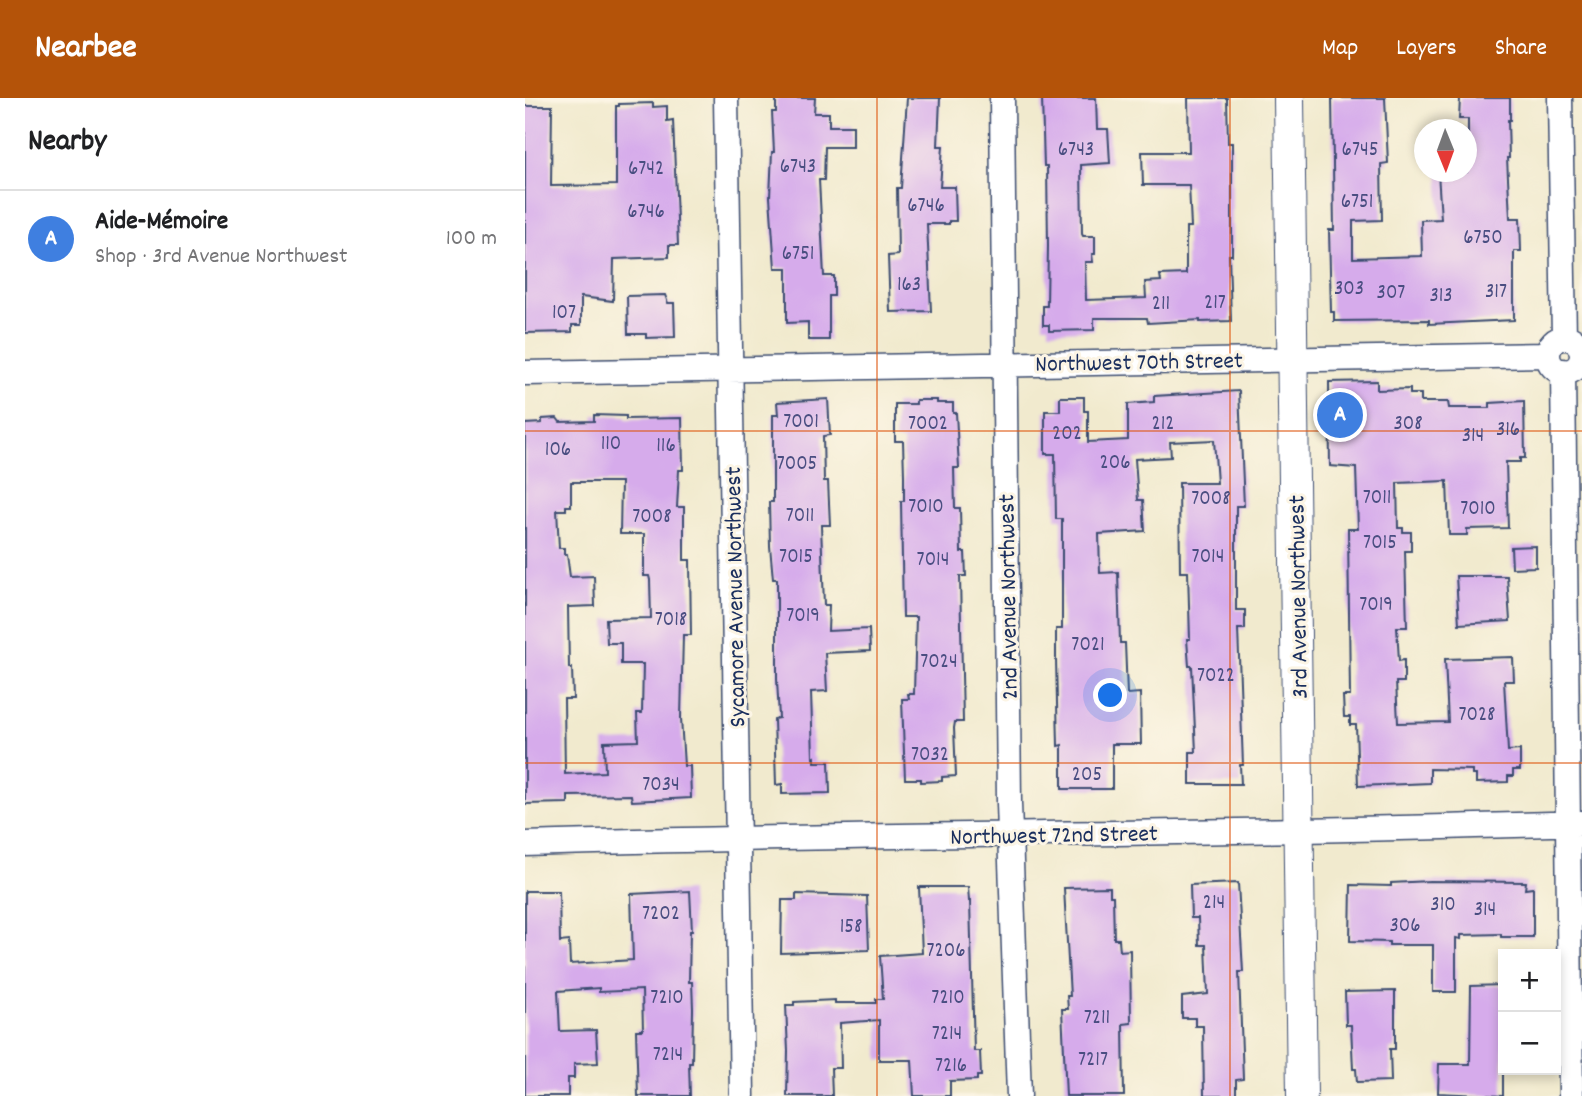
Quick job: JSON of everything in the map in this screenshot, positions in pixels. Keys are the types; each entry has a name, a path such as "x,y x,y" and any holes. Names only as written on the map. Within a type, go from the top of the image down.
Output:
{"street":[{"name":"Sycamore Avenue Northwest","path":"726,98 742,1096"},
{"name":"2nd Avenue Northwest","path":"1002,98 1010,834 1019,1096"},
{"name":"3rd Avenue Northwest","path":"1289,98 1303,1096"},
{"path":"1560,98 1568,355 1575,823 1571,1096"},
{"name":"Northwest 70th Street","path":"525,373 1568,355"},
{"name":"Northwest 72nd Street","path":"525,844 739,838 1300,831 1575,823"}],"building":[{"path":"776,98 815,98 814,113 829,113 829,126 853,126 853,147 825,147 824,180 819,180 824,276 834,276 834,296 829,296 829,340 808,340 808,322 787,323 787,268 775,268 770,197 774,152 772,112 776,112"},
{"path":"907,98 940,98 938,146 943,146 940,187 955,187 956,221 949,221 949,224 927,224 931,311 890,312 888,256 898,255 897,188 901,188"},
{"path":"1042,98 1096,98 1097,129 1108,129 1110,163 1081,165 1082,234 1095,236 1093,262 1085,262 1086,300 1146,298 1145,282 1161,281 1160,275 1186,274 1186,227 1191,227 1189,185 1143,185 1142,152 1189,152 1188,98 1227,98 1228,143 1232,143 1232,255 1229,255 1231,321 1148,323 1147,318 1094,318 1094,330 1049,331 1049,325 1043,325 1043,306 1047,306 1048,246 1047,166 1044,166"},
{"path":"1332,98 1385,98 1388,163 1381,164 1382,220 1353,221 1353,258 1422,256 1421,220 1441,219 1439,182 1477,182 1477,119 1459,119 1460,98 1510,98 1507,158 1510,218 1520,218 1521,251 1514,251 1514,320 1429,324 1429,320 1334,321 1334,312 1331,312 1329,230 1334,230"},
{"path":"653,103 653,107 667,106 667,121 673,120 678,245 669,245 669,257 614,259 613,301 581,297 581,325 572,325 572,332 525,333 525,106 552,106 551,186 616,185 616,106"},
{"path":"665,295 668,303 674,303 675,337 646,338 646,334 628,334 627,296"},
{"path":"1377,381 1377,390 1410,389 1410,394 1421,394 1421,402 1448,402 1449,408 1490,408 1490,403 1524,401 1525,458 1520,458 1520,462 1506,462 1508,528 1467,529 1467,535 1449,535 1447,481 1397,483 1398,528 1403,528 1403,532 1411,532 1411,551 1405,551 1407,627 1397,627 1399,661 1404,660 1404,682 1396,682 1398,723 1448,722 1445,659 1513,657 1514,681 1504,681 1508,751 1520,750 1520,770 1513,770 1513,776 1508,776 1508,782 1476,783 1476,775 1472,775 1472,770 1430,769 1430,783 1358,786 1356,725 1350,725 1350,717 1344,717 1343,696 1350,696 1348,529 1358,529 1356,468 1330,466 1329,382"},
{"path":"1239,391 1244,506 1236,506 1236,610 1245,610 1245,629 1238,629 1243,765 1240,765 1241,784 1190,784 1190,752 1196,752 1192,666 1189,666 1187,639 1190,639 1188,572 1180,572 1179,483 1217,483 1214,440 1170,442 1171,457 1135,459 1138,500 1143,500 1145,531 1099,534 1100,573 1118,572 1120,643 1125,643 1127,694 1140,693 1141,744 1112,744 1112,789 1062,789 1062,745 1058,746 1056,629 1062,629 1062,519 1056,519 1055,454 1045,454 1045,411 1060,411 1060,397 1084,397 1084,411 1088,411 1088,442 1128,440 1128,404 1154,402 1154,396"},
{"path":"828,399 830,435 823,436 824,481 828,481 830,525 821,525 824,605 829,605 828,631 869,629 870,651 825,653 827,691 811,692 813,758 815,757 815,762 829,762 830,793 782,794 782,784 776,785 774,719 779,718 777,579 773,579 769,502 773,502 773,415 778,415 777,402"},
{"path":"916,400 953,403 953,413 956,413 959,468 954,468 955,508 960,508 961,552 965,552 966,576 960,576 963,722 955,722 954,728 956,776 942,777 942,781 921,782 921,779 905,779 902,699 909,699 908,694 914,694 916,617 903,617 903,441 895,441 895,404 916,404"},
{"path":"594,415 626,416 626,419 682,418 683,470 679,470 677,507 684,507 684,560 690,560 691,635 683,635 681,718 684,766 690,766 691,798 632,801 631,795 568,796 568,803 525,804 525,424 542,423 542,419 557,418 560,422 594,421","holes":["571,482 621,482 620,534 644,534 644,576 649,576 650,580 651,618 606,619 607,643 621,643 621,664 643,664 642,713 637,713 638,741 604,742 605,772 565,774 564,699 573,699 572,668 569,668 568,607 595,606 594,576 570,577 567,554 564,554 564,548 559,548 557,510 566,510 566,506 571,506"]},
{"path":"1536,546 1536,567 1512,568 1511,547"},
{"path":"1456,576 1507,576 1510,621 1459,624"},
{"path":"1526,882 1525,889 1533,888 1533,937 1501,937 1501,934 1461,935 1461,939 1456,938 1456,992 1433,992 1433,945 1389,945 1389,942 1350,941 1351,885 1391,886 1391,883"},
{"path":"1238,883 1243,972 1239,972 1243,1079 1236,1080 1236,1096 1204,1096 1203,1026 1195,1026 1195,1018 1182,1018 1182,997 1208,994 1206,945 1199,945 1198,918 1191,918 1190,885"},
{"path":"919,887 968,887 974,1051 980,1051 981,1076 977,1076 977,1080 950,1081 950,1096 914,1096 912,1060 879,1060 879,1020 840,1023 841,1068 831,1068 832,1096 787,1096 786,1005 794,1005 794,1002 835,1000 835,1003 876,1003 876,999 883,999 880,956 922,953"},
{"path":"1110,887 1110,896 1113,896 1114,939 1119,939 1120,951 1130,950 1131,1023 1123,1024 1124,1096 1066,1096 1062,1009 1068,1009 1067,996 1070,996 1064,888"},
{"path":"525,891 559,891 560,942 569,941 570,964 633,960 631,894 690,891 692,931 689,982 692,982 693,1009 692,1063 689,1063 690,1096 638,1096 636,1030 643,1030 642,990 599,992 599,988 558,991 560,1031 596,1030 598,1063 574,1064 574,1078 568,1078 568,1096 525,1096"},
{"path":"796,894 867,896 869,950 781,953 782,900 796,900"},
{"path":"1498,985 1498,1075 1503,1075 1503,1096 1438,1093 1439,1064 1470,1064 1471,986"},
{"path":"1395,991 1395,1049 1390,1049 1391,1081 1357,1082 1356,1069 1353,1069 1351,1025 1346,1025 1345,992"}],"place":[{"name":"Aide-Mémoire","path":"1340,415"}]}
